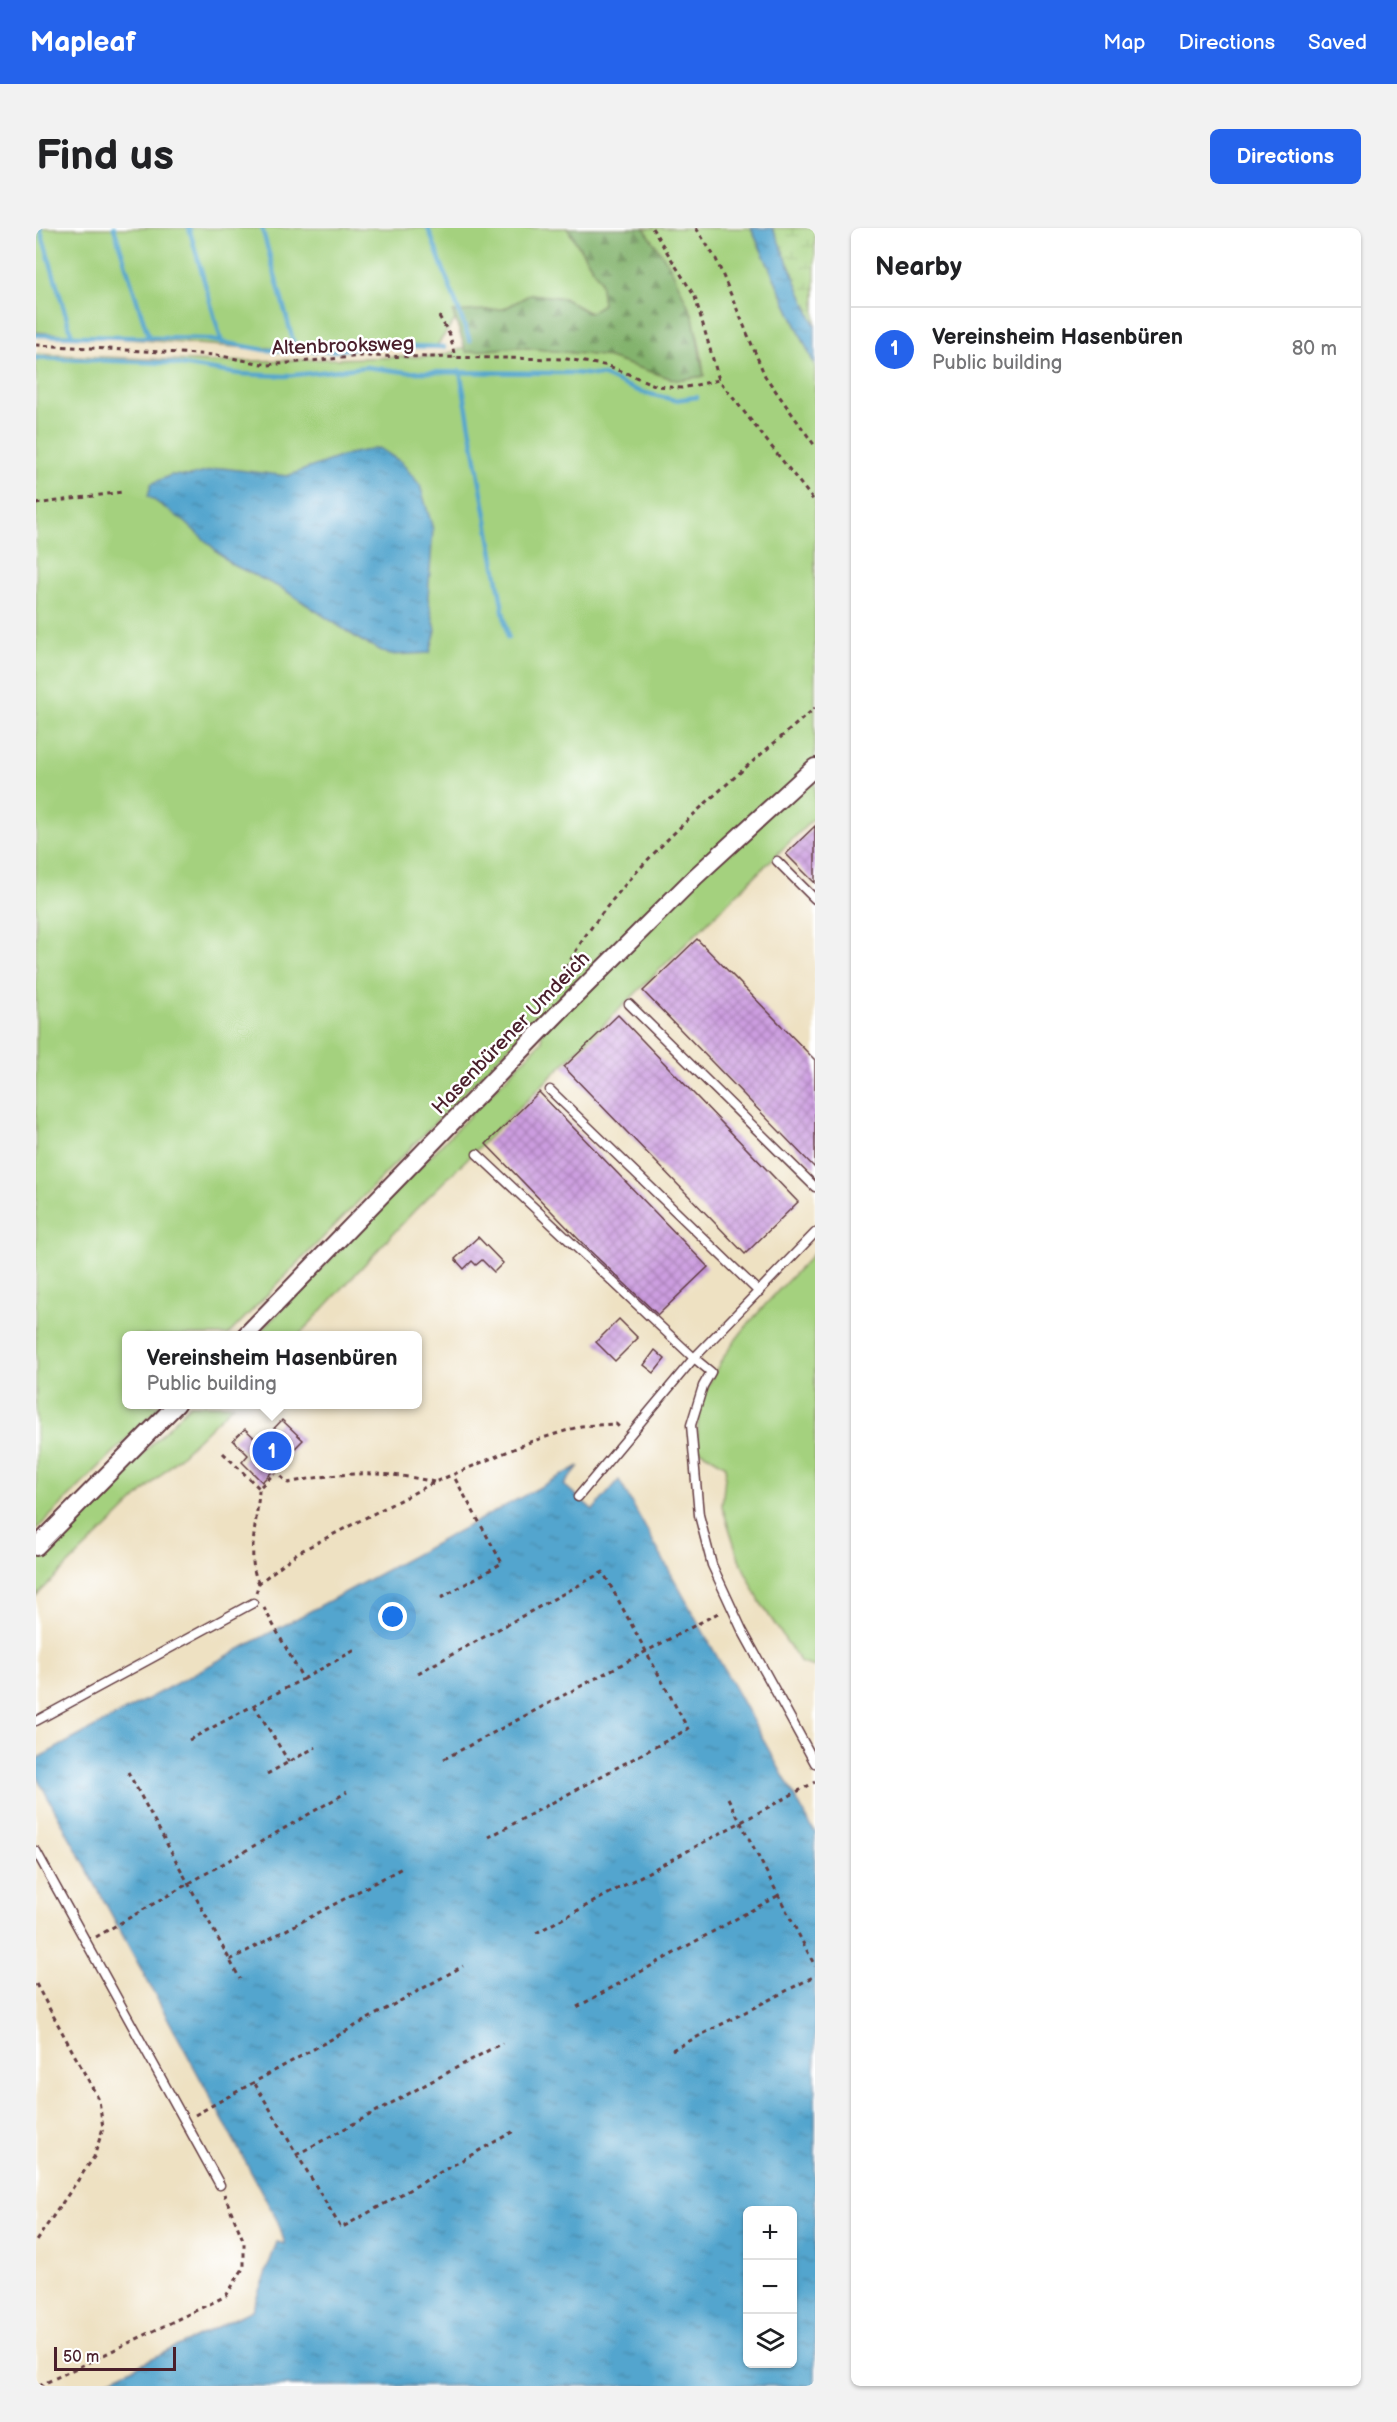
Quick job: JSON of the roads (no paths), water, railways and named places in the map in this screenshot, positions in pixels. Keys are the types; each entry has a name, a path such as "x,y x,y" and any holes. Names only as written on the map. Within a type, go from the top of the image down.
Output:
{"street":[{"name":"Hasenbürener Umdeich","path":"249,1331 560,1011 703,870 815,767"},
{"path":"36,1546 172,1409"}],"lane":[{"path":"777,861 815,899"},
{"path":"629,1004 815,1187"},
{"path":"550,1090 759,1292"},
{"path":"477,1154 711,1372 703,1386 691,1425 699,1515 712,1565 731,1607 815,1763"},
{"path":"578,1497 694,1358 815,1233"},
{"path":"36,1721 253,1603"},
{"path":"36,1851 220,2185"}],"water":[{"path":"751,228 772,228 776,235 815,326 815,366"},
{"path":"379,448 401,462 420,485 433,529 428,598 436,630 430,653 390,655 360,640 283,589 231,564 185,522 148,496 151,484 171,475 190,476 222,468 287,476 348,454"},
{"path":"579,1466 564,1485 593,1510 619,1480 815,1833 815,2386 95,2386 252,2310 277,2242 285,2244 278,2222 36,1775 36,1759"}],"waterway":[{"path":"40,228 72,336"},
{"path":"114,228 149,338"},
{"path":"189,228 222,343"},
{"path":"262,228 296,351"},
{"path":"428,228 470,341"},
{"path":"36,335 205,339 265,350 334,351 374,345 444,347"},
{"path":"36,358 168,363 240,374 285,376 366,367 406,372 574,373 604,376 641,392 675,400 697,397"},
{"path":"460,371 508,638"}],"place":[{"name":"Vereinsheim Hasenbüren","path":"272,1451"}]}
